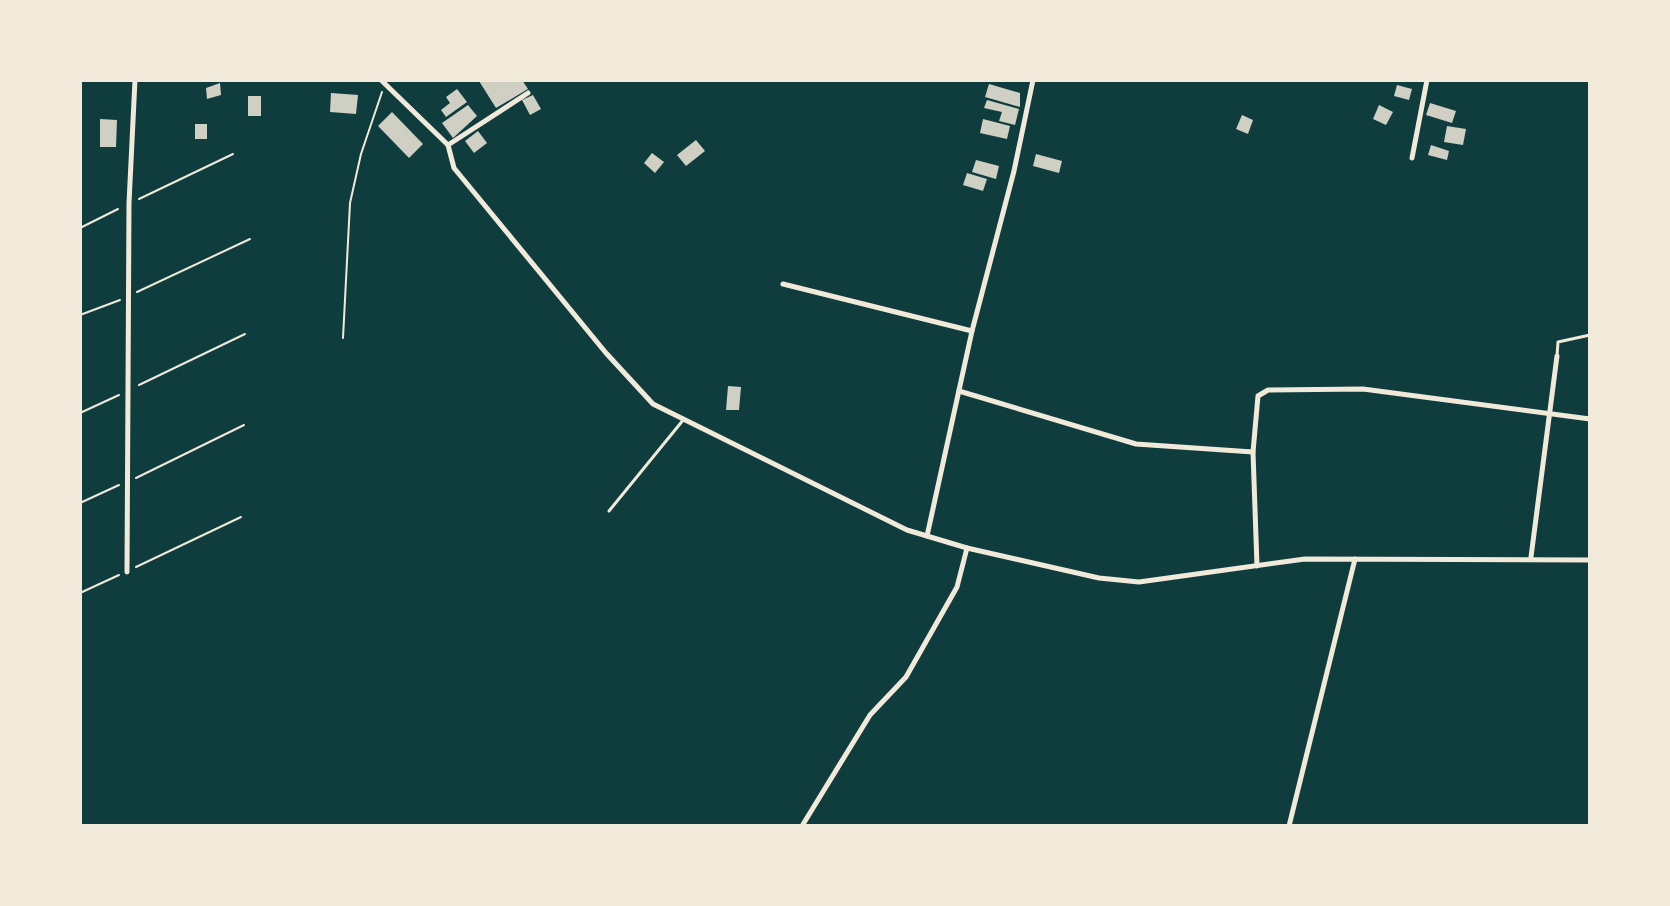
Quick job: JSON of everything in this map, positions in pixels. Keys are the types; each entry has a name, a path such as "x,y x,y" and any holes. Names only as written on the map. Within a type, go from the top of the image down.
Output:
{"street":[{"path":"127,572 131,295 129,203 135,80"},
{"path":"927,536 972,331 1014,171 1033,80"},
{"path":"1412,158 1427,80"},
{"path":"383,82 448,145 454,168 606,353 653,404 907,530 967,548 1119,581 1161,581 1282,560 1531,557 1590,560"},
{"path":"448,145 528,93"},
{"path":"783,284 972,331"},
{"path":"1531,557 1557,356"},
{"path":"1257,566 1253,452 1255,405 1258,396 1268,390 1363,389 1590,419"},
{"path":"959,391 1136,444 1253,452"},
{"path":"802,826 870,715 906,677 957,587 967,548"},
{"path":"1289,826 1355,559"}],"lane":[{"path":"1557,356 1558,342 1590,335"},
{"path":"609,511 684,419"}],"path":[{"path":"343,338 350,203 383,82"},
{"path":"80,228 233,154"},
{"path":"80,315 131,295 250,239"},
{"path":"80,413 245,334"},
{"path":"80,503 244,425"},
{"path":"80,593 241,517"}],"building":[{"path":"522,80 528,89 496,108 479,81"},
{"path":"220,83 221,95 207,99 206,88"},
{"path":"989,84 1020,93 1020,107 985,97"},
{"path":"1397,85 1412,89 1409,100 1394,96"},
{"path":"457,89 467,102 446,117 441,110 450,103 446,97"},
{"path":"331,93 358,95 356,114 330,112"},
{"path":"533,95 541,109 530,115 522,100"},
{"path":"248,96 261,96 261,116 248,116"},
{"path":"987,100 1019,109 1015,125 999,121 1002,112 984,108"},
{"path":"1430,103 1456,111 1452,123 1426,115"},
{"path":"468,105 477,116 453,138 442,123"},
{"path":"1379,105 1393,112 1386,125 1373,119"},
{"path":"392,112 423,144 409,158 378,126"},
{"path":"1242,115 1253,120 1248,134 1236,129"},
{"path":"100,119 117,120 116,147 100,147"},
{"path":"983,119 1010,126 1007,139 980,133"},
{"path":"195,124 207,124 207,139 195,139"},
{"path":"1447,126 1466,129 1463,145 1444,142"},
{"path":"478,131 487,143 474,153 465,141"},
{"path":"696,140 705,151 686,166 677,155"},
{"path":"1431,145 1449,151 1447,160 1428,155"},
{"path":"652,153 664,162 655,173 644,163"},
{"path":"1036,154 1062,161 1059,173 1033,166"},
{"path":"976,160 999,166 996,179 972,172"},
{"path":"967,173 987,179 983,191 963,185"},
{"path":"728,386 741,387 739,410 726,410"}]}
